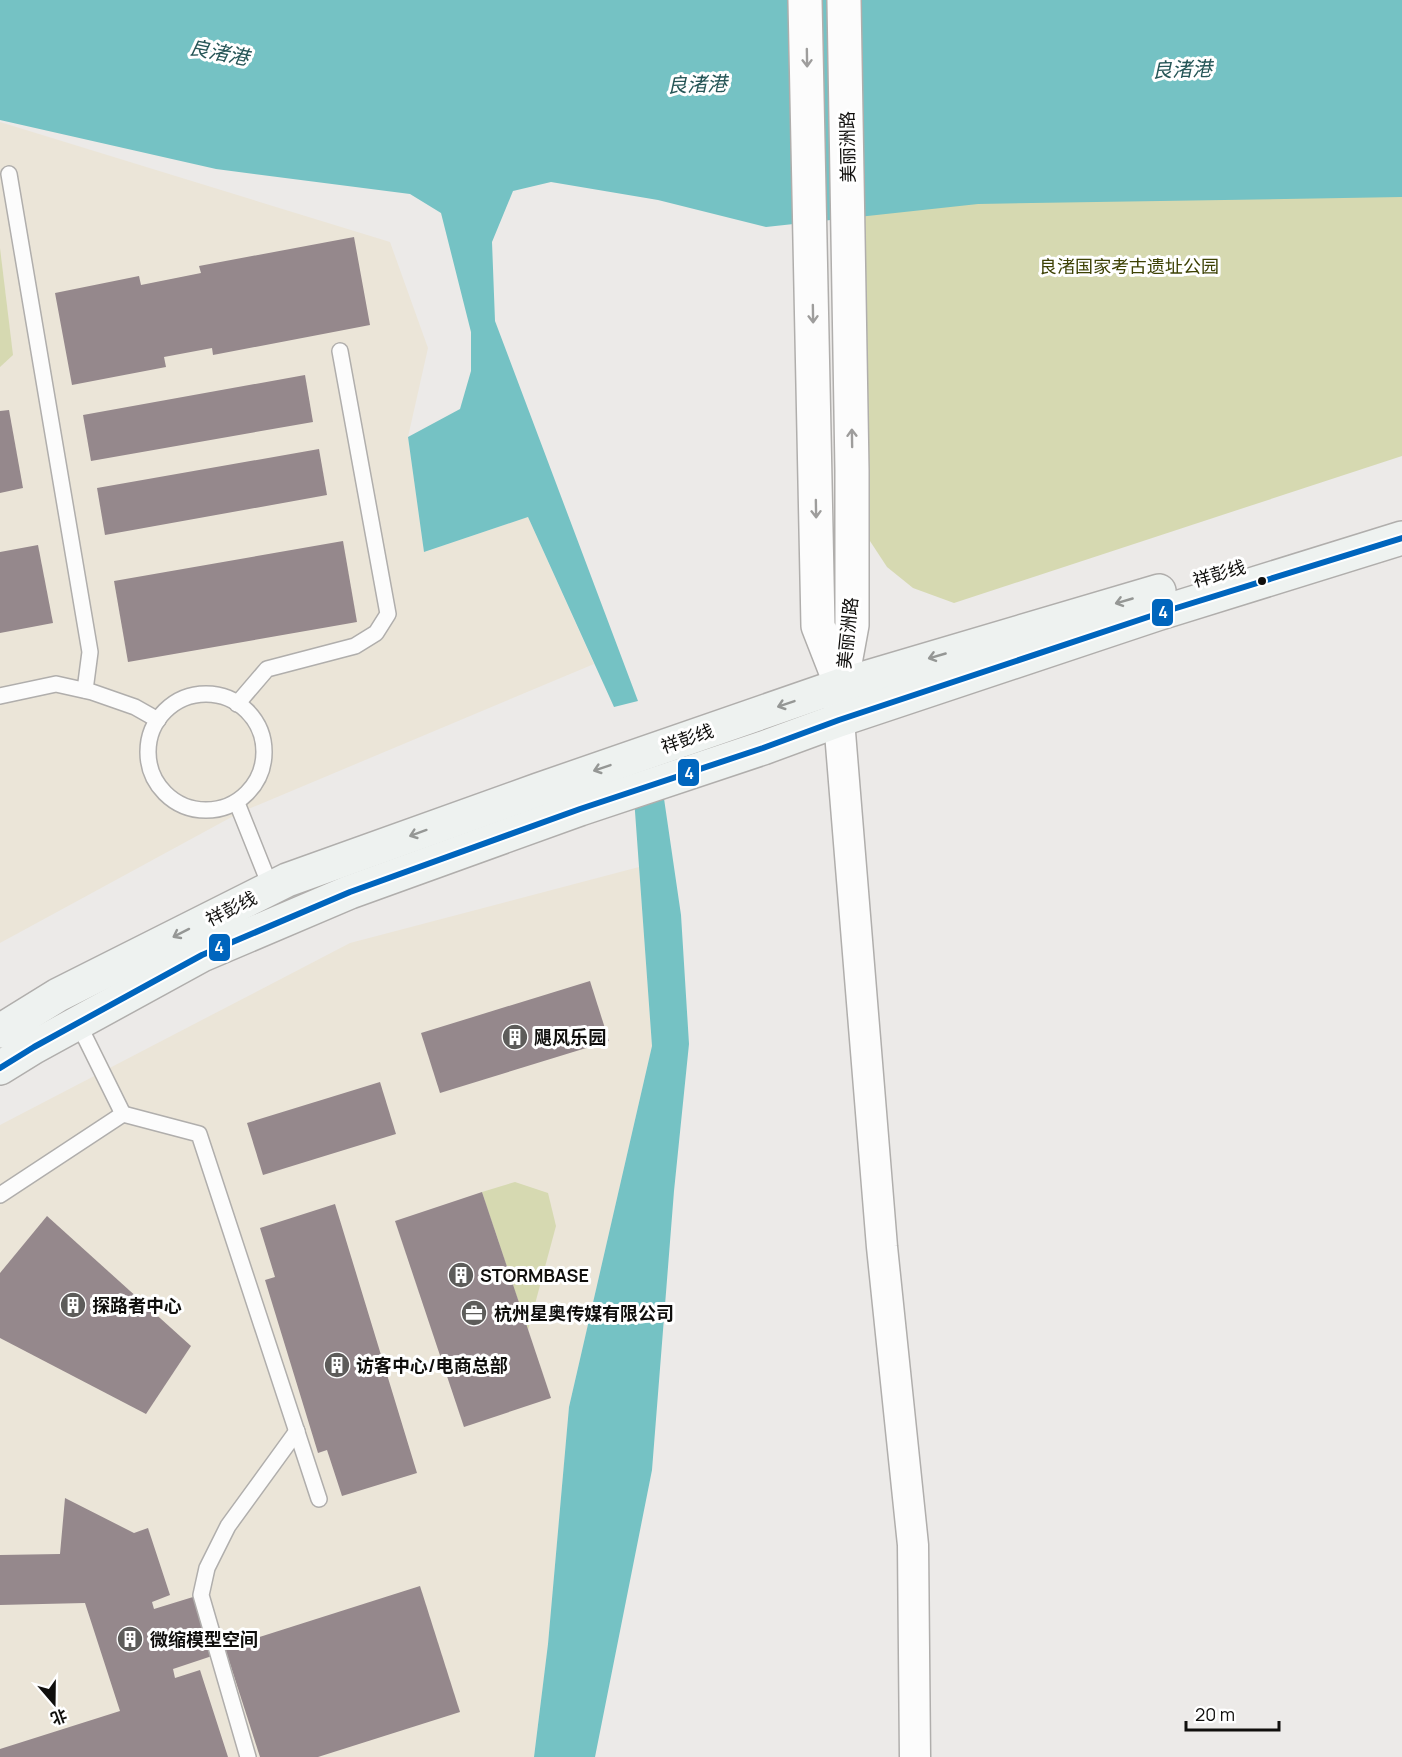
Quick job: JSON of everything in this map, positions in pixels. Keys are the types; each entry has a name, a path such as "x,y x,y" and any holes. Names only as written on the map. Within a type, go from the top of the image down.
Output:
{"main road":[{"name":"祥彭线","path":"0,1031 58,995 286,880 841,685 1402,519"},
{"name":"祥彭线","path":"0,1068 202,955 350,892 580,809 839,720 1156,614 1402,538"}],"street":[{"name":"美丽洲路","path":"806,0 818,626 841,685"},
{"name":"美丽洲路","path":"841,685 852,625 852,471 844,0"},
{"path":"841,685 839,720 881,1236 913,1545 915,1757"}],"lane":[{"path":"9,174 90,652 85,690"},
{"path":"237,704 267,669 355,646 376,633 388,614 340,351"},
{"path":"0,696 56,684 85,690 135,707 158,720"},
{"path":"207,694 226,697 237,704 243,706 256,720 263,737 265,756 261,774 251,790 237,803 218,810 198,810 179,804 164,793 153,776 148,758 150,738 158,720 171,705 189,697 207,694"},
{"path":"237,803 271,888"},
{"path":"78,1023 123,1114"},
{"path":"0,1195 123,1114 199,1134 319,1499"},
{"path":"248,1757 201,1595 207,1568 228,1526 297,1431"}],"shaded area":[{"path":"0,122 390,242 428,348 408,437 424,552 528,517 594,664 239,813 0,943"},
{"path":"639,867 652,1046 569,1407 548,1644 534,1757 0,1757 0,1125 350,943"}],"green space":[{"name":"良渚国家考古遗址公园","path":"861,0 1402,0 1402,456 954,603 913,588 887,567 868,538"},
{"path":"0,248 13,355 0,367"},
{"path":"515,1182 548,1193 556,1226 528,1330 482,1192"}],"water":[{"name":"良渚港","path":"0,0 1402,0 1402,197 978,204 766,227 658,200 551,182 513,191 492,242 495,321 638,701 614,707 528,517 424,552 408,437 460,409 471,371 471,332 441,213 410,194 216,169 0,120"},
{"path":"661,778 681,915 689,1044 674,1191 652,1470 595,1757 534,1757 548,1644 569,1407 652,1046 633,784"}],"building":[{"path":"354,237 370,325 213,355 212,348 164,357 166,367 72,385 55,293 139,276 141,285 201,273 199,266"},
{"path":"305,375 313,422 91,461 83,415"},
{"path":"9,410 23,488 0,493 0,411"},
{"path":"319,449 327,495 105,535 97,488"},
{"path":"343,541 357,622 128,662 114,581"},
{"path":"38,545 53,623 0,633 0,552"},
{"name":"飓风乐园","path":"590,981 609,1041 440,1093 421,1033"},
{"path":"380,1082 396,1134 263,1175 247,1123"},
{"name":"STORMBASE","path":"482,1192 551,1398 464,1427 395,1221"},
{"name":"访客中心/电商总部","path":"335,1204 417,1473 342,1496 327,1450 318,1453 265,1280 275,1277 260,1228"},
{"name":"探路者中心","path":"47,1216 191,1346 146,1414 0,1338 0,1273"},
{"name":"微缩模型空间","path":"65,1498 134,1533 148,1528 170,1595 152,1602 154,1609 193,1597 212,1656 173,1669 175,1678 200,1670 228,1757 0,1757 0,1749 120,1711 85,1603 0,1605 0,1555 60,1554"},
{"path":"420,1586 460,1712 318,1757 260,1757 225,1648"}],"transit line":[{"name":"4","path":"0,1068 202,955 350,892 580,809 839,720 1157,614 1402,538"}],"place":[{"name":"飓风乐园","path":"515,1037"},
{"name":"STORMBASE","path":"461,1275"},
{"name":"探路者中心","path":"73,1305"},
{"name":"杭州星奥传媒有限公司","path":"474,1313"},
{"name":"访客中心/电商总部","path":"337,1365"},
{"name":"微缩模型空间","path":"130,1639"}]}
